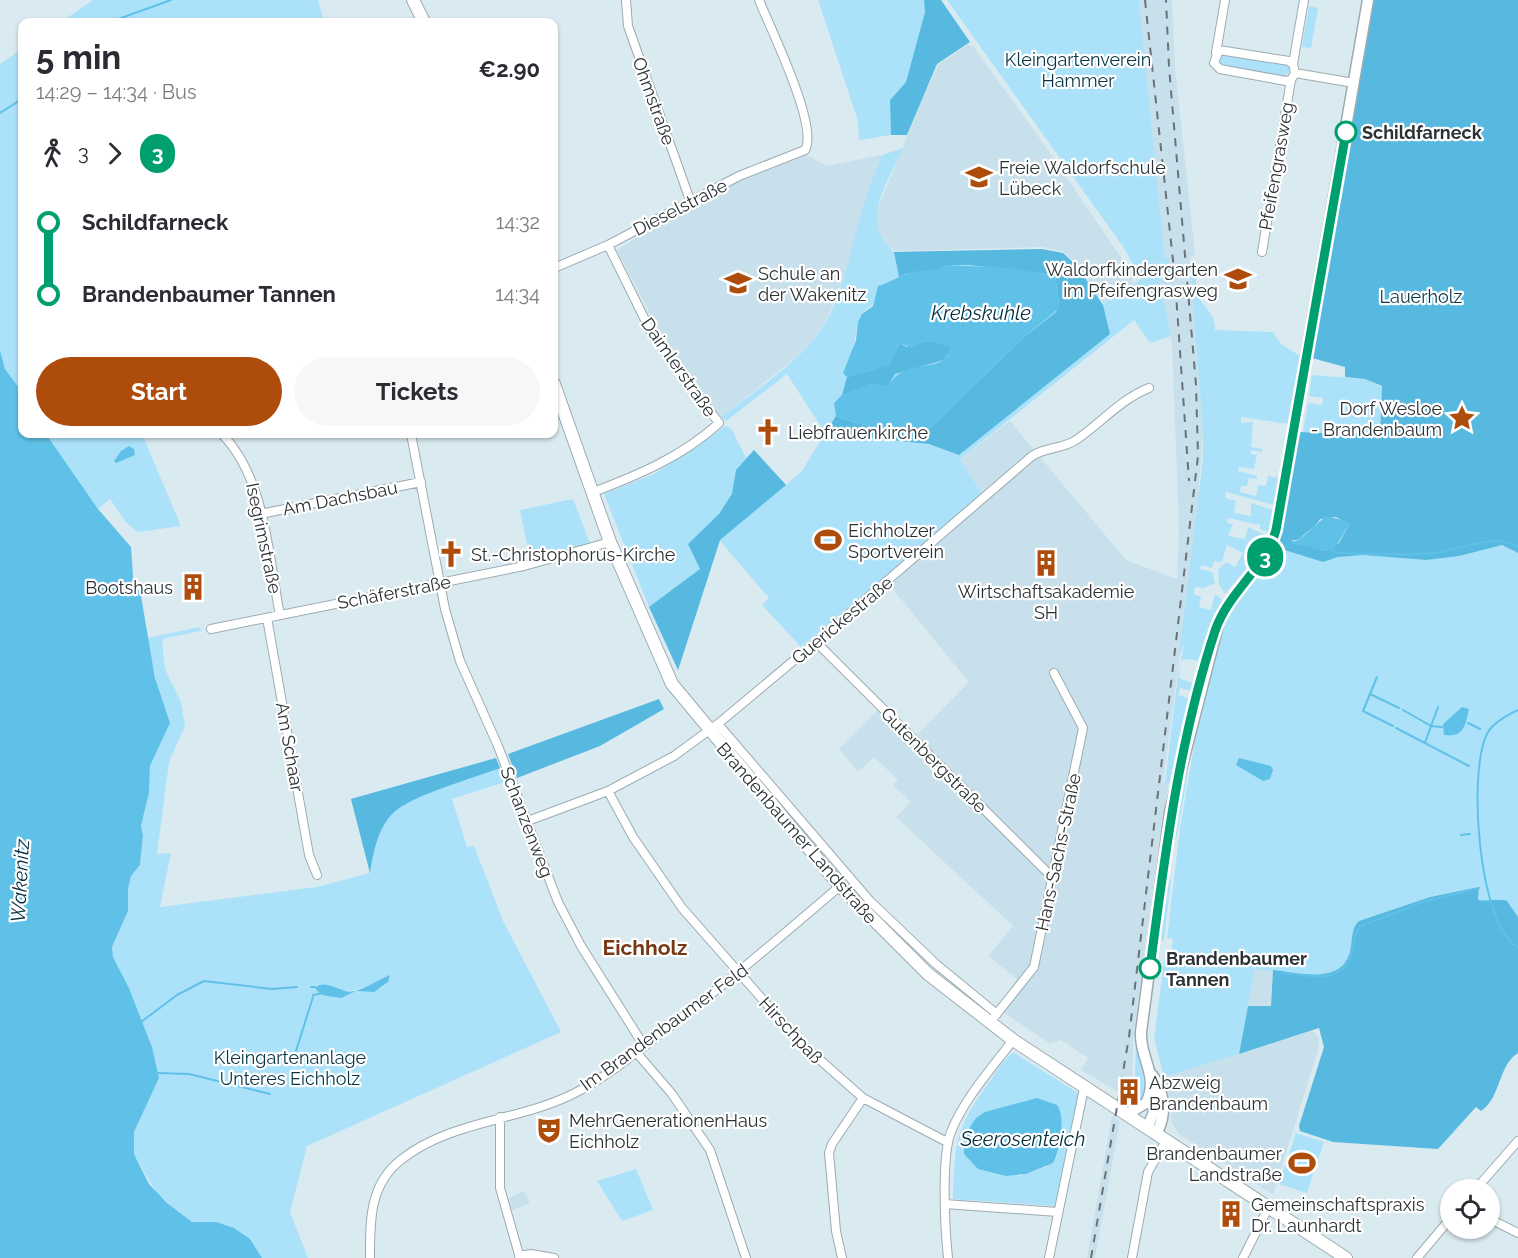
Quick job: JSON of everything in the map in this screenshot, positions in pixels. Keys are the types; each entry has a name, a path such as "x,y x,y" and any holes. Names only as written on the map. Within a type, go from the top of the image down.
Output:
{"main road":[{"path":"413,0 422,18"},
{"name":"Brandenbaumer Landstraße","path":"558,396 610,542 668,678 713,727 840,886 928,974 994,1018 1013,1040 1129,1113 1346,1258"}],"street":[{"name":"Ohmstraße","path":"626,0 628,26 690,200"},
{"name":"Dieselstraße","path":"558,266 608,245 739,176 801,153 807,147 807,129 797,92 759,0"},
{"path":"1225,0 1214,63 1220,69 1293,72"},
{"name":"Pfeifengrasweg","path":"1262,252 1304,0"},
{"path":"1129,1113 1146,1103 1151,1080 1147,1059 1149,1047 1143,1018 1169,819 1212,644 1226,607 1263,561 1276,530 1368,0"},
{"path":"1216,53 1224,50 1293,72 1354,83"},
{"name":"Daimlerstraße","path":"591,493 658,466 691,446 719,423 653,336 608,245"},
{"name":"Guerickestraße","path":"525,822 608,791 674,756 713,727 816,642 1032,456 1044,450 1073,442 1136,393 1149,388"},
{"name":"Isegrimstraße","path":"226,438 249,470 280,615"},
{"name":"Schanzenweg","path":"412,438 440,583 460,661 498,746 525,822 558,902 581,946 644,1046"},
{"name":"Am Dachsbau","path":"260,514 421,482"},
{"name":"Schäferstraße","path":"211,629 440,583 562,556 610,542"},
{"name":"Am Schaar","path":"267,618 309,855 316,875"},
{"name":"Gutenbergstraße","path":"816,642 1053,878"},
{"name":"Hans-Sachs-Straße","path":"994,1018 1034,967 1083,728 1054,674"},
{"name":"Brandenbaumer Landstraße","path":"713,727 855,885 994,1018"},
{"name":"Hirschpaß","path":"608,791 633,837 682,908 801,1042 862,1098 947,1142"},
{"name":"Im Brandenbaumer Feld","path":"370,1258 372,1210 379,1185 402,1158 421,1147 472,1125 572,1094 636,1052 740,973 840,886"},
{"path":"948,1258 945,1204 947,1142 960,1115 1013,1040"},
{"path":"636,1052 672,1094 710,1150 746,1258"},
{"path":"1132,1258 1163,1106 1159,1088 1151,1080"},
{"path":"1049,1258 1083,1093 1087,1086"},
{"path":"842,1258 836,1231 829,1153 862,1098"},
{"path":"500,1117 500,1188 520,1257 531,1254 554,1258"},
{"path":"1485,1179 1518,1141"},
{"path":"945,1204 1058,1212"},
{"path":"1243,1258 1269,1206"},
{"path":"1500,1224 1518,1233"},
{"path":"1417,1258 1440,1231"}],"shaded area":[{"path":"1139,0 1172,0 1175,68 1195,254 1190,258 1203,430 1195,541 1163,782 1169,784 1161,826 1133,1039 1132,1100 1081,1070 1088,1058 1061,1040 1049,1043 1000,1010 1022,983 988,956 1013,926 896,817 911,802 893,785 898,780 874,757 858,772 839,749 881,707 913,739 969,682 887,582 984,498 960,459 1010,421 1126,560 1177,579 1179,530 1172,343 1160,281 1171,278 1169,259 1165,259"},
{"name":"Freie Waldorfschule Lübeck","path":"968,45 973,46 1036,133 1129,269 1134,283 1104,304 1077,264 1063,252 1042,247 895,251 882,241 876,224 878,207 928,87 938,65"},
{"name":"Schule an der Wakenitz","path":"805,154 827,166 882,155 859,219 848,269 827,318 814,339 793,360 721,417 660,333 617,250 692,203 739,180"},
{"path":"1255,969 1273,970 1271,1007 1248,1006"},
{"path":"1312,1031 1319,1037 1318,1050 1273,1195 1179,1134 1172,1124 1164,1077"},
{"path":"1112,1116 1120,1121 1095,1258 1087,1258"},
{"path":"524,1191 530,1203 511,1211 508,1199"}],"green space":[{"path":"93,0 318,0 323,18 67,18"},
{"path":"818,0 924,0 925,12 906,82 890,100 891,135 859,140 858,121"},
{"path":"924,0 941,0 970,42 937,64 907,135 891,135 890,100 906,82 925,12"},
{"name":"Kleingartenverein Hammer","path":"947,0 1139,0 1165,259 1169,259 1171,279 1160,281 1171,336 1150,343 1134,320 960,459 985,499 887,582 883,578 801,647 762,605 769,598 720,541 678,670 649,607 604,494 656,473 726,426 731,428 746,458 754,450 786,485 802,471 825,433 787,374 726,421 721,417 792,361 823,327 837,298 861,212 882,155 903,148 884,188 877,215 878,228 883,241 894,252 1042,249 1054,252 1072,262 1103,304 1141,279 1124,248","holes":["899,277 968,390 919,342 878,368 845,366 849,360 859,321 876,299 877,288"]},
{"name":"Lauerholz","path":"1374,0 1518,0 1518,553 1502,545 1459,556 1426,560 1363,555 1338,557 1323,562 1278,548 1276,545 1298,432 1380,435 1382,386 1365,379 1345,377 1345,367 1312,358","holes":["1336,517 1349,524 1339,543 1326,551 1291,541 1300,539 1320,519"]},
{"path":"1309,6 1318,8 1311,48 1302,47"},
{"path":"18,52 18,387 5,369 0,350 0,64"},
{"path":"1221,54 1282,62 1289,65 1289,72 1283,78 1219,65"},
{"path":"1042,249 1063,253 1076,265 1103,305 1110,334 959,455 929,444 825,433 836,416 880,428 927,431 1023,338 1056,312 1059,304 1055,275 969,265 947,265 937,270 905,274 899,277 894,252"},
{"path":"1191,277 1196,277 1198,296 1212,316 1215,330 1273,332 1281,344 1300,356 1288,424 1241,417 1241,423 1253,422 1251,447 1262,449 1262,452 1251,450 1251,454 1257,455 1254,469 1239,467 1238,471 1257,476 1257,479 1249,478 1247,486 1241,486 1240,492 1256,496 1258,485 1266,486 1268,476 1279,478 1274,505 1226,492 1225,498 1236,501 1234,513 1251,516 1251,503 1273,510 1268,532 1260,529 1260,525 1228,518 1227,523 1233,524 1228,536 1245,539 1248,527 1266,536 1252,562 1225,594 1219,584 1218,570 1226,562 1235,567 1243,553 1227,545 1222,562 1214,561 1212,568 1201,565 1200,569 1212,572 1215,583 1204,588 1195,587 1194,594 1201,597 1199,607 1211,610 1215,594 1222,600 1212,619 1200,661 1185,659 1181,661 1179,678 1192,683 1199,664 1192,691 1180,688 1178,695 1190,699 1169,784 1165,783 1178,675 1185,642 1179,657 1203,458 1203,430"},
{"path":"930,340 950,347 951,351 944,360 895,374 888,386 842,395 847,377 878,368 891,359 900,343 907,347"},
{"path":"1312,375 1365,379 1382,387 1380,435 1303,432 1308,403 1322,405 1323,398 1309,396"},
{"path":"49,438 144,438 181,526 137,532 126,522 110,499 98,509"},
{"path":"754,450 786,485 720,540 678,670 649,607 700,569 688,544 719,514 732,494 736,470"},
{"path":"573,499 590,543 530,558 520,510"},
{"path":"1502,545 1518,553 1518,917 1499,899 1488,903 1478,900 1479,887 1430,897 1365,919 1349,958 1339,969 1330,973 1304,975 1255,969 1239,1054 1164,1077 1154,1039 1165,954 1171,955 1173,939 1167,938 1180,829 1197,728 1203,713 1198,712 1215,644 1226,616 1271,553 1278,548 1323,562 1338,557 1363,555 1426,560","holes":["1469,711 1462,730 1449,735 1449,718 1458,712"]},
{"name":"Kleingartenanlage Unteres Eichholz","path":"200,627 201,631 165,638 162,642 165,669 181,702 185,726 169,762 157,854 171,853 160,907 317,887 370,873 351,799 496,758 505,782 452,799 467,847 474,846 503,921 561,1032 307,1146 290,1212 308,1258 262,1258 250,1239 206,1222 198,1224 192,1222 157,1194 134,1154 134,1132 159,1078 152,1047 129,988 113,957 112,947 128,911 128,889 131,876 140,865 143,835 141,826 149,793 150,766 170,723 159,694 147,638","holes":["389,976 387,982 379,989 338,996 321,995 316,985 347,992 372,985"]},
{"path":"659,699 664,709 600,746 517,778 508,754"},
{"path":"496,758 500,768 428,793 393,813 380,833 370,873 351,799"},
{"path":"1186,770 1188,773 1176,840 1170,839"},
{"path":"1165,879 1171,879 1164,941 1157,940"},
{"path":"1479,887 1478,900 1507,901 1518,917 1518,1053 1511,1058 1488,1105 1481,1111 1476,1107 1438,1149 1333,1142 1300,1131 1299,1126 1324,1047 1319,1028 1239,1054 1248,1006 1271,1006 1273,970 1309,974 1331,972 1347,959 1354,929 1359,921 1430,897"},
{"path":"1136,1046 1145,1092 1139,1105 1135,1074"},
{"path":"1013,1052 1078,1093 1055,1206 953,1199 956,1149 963,1124 978,1097","holes":["1008,1107 1059,1107 1057,1155 1046,1167 1019,1176 964,1136 978,1119 994,1111"]},
{"name":"Brandenbaumer Landstraße","path":"1296,1133 1324,1142 1307,1193 1279,1184"},
{"path":"636,1169 653,1210 622,1221 597,1181"}],"water":[{"name":"Krebskuhle","path":"946,265 1009,268 1055,276 1058,309 1023,338 927,431 881,428 836,416 834,403 842,395 872,383 888,386 902,372 934,364 948,356 950,347 926,342 911,348 900,343 890,365 847,377 843,373 856,340 858,322 862,314 873,306 878,286 907,274"},
{"name":"Wakenitz","path":"0,350 5,369 18,387 18,438 49,438 98,509 131,547 134,590 140,590 155,678 170,723 150,766 149,793 141,826 143,835 140,865 131,876 128,889 128,911 112,947 113,957 129,988 152,1047 159,1078 134,1132 134,1154 149,1184 166,1202 192,1222 216,1222 234,1228 250,1239 262,1258 0,1258"},
{"path":"129,446 134,449 135,455 116,463 114,461 121,451"},
{"path":"1326,516 1347,521 1349,524 1334,550 1326,551 1290,543 1300,539"},
{"path":"1462,707 1469,709 1463,729 1456,734 1444,735 1443,724"},
{"path":"1239,758 1271,766 1273,770 1270,779 1263,781 1236,765"},
{"path":"390,975 388,982 374,992 356,991"},
{"path":"325,985 345,991 356,991 341,998 321,995 315,988"},
{"name":"Seerosenteich","path":"1037,1098 1057,1105 1060,1110 1061,1134 1053,1163 1026,1174 1006,1176 978,1169 964,1154 964,1136 976,1118 985,1112"}],"waterway":[{"path":"121,18 171,0"},
{"path":"0,113 18,102"},
{"path":"1331,551 1364,554 1425,554 1497,541 1518,546"},
{"path":"1377,677 1370,694 1399,708"},
{"path":"1370,694 1363,711 1393,726"},
{"path":"1438,707 1431,726 1442,727"},
{"path":"1403,710 1431,726 1425,743"},
{"path":"1518,710 1497,722 1488,732 1482,751 1478,778 1480,846 1485,880 1493,910 1504,933 1518,947"},
{"path":"1468,723 1480,729"},
{"path":"1396,728 1469,766"},
{"path":"1461,835 1470,834"},
{"path":"1283,973 1321,976 1338,972 1350,958 1359,927 1423,902 1479,888"},
{"path":"141,1022 177,995 204,981 272,989 297,987"},
{"path":"313,995 319,994"},
{"path":"296,1051 313,997"},
{"path":"158,1073 189,1074 270,1094"}],"railway":[{"path":"1145,0 1175,279 1189,481"},
{"path":"1091,1258 1129,1037 1198,456 1196,385 1169,67 1166,0"}],"bus line":[{"name":"3","path":"1150,968 1170,812 1212,644 1226,607 1263,561 1273,540 1281,509 1346,132"}],"place":[{"name":"Schildfarneck","path":"1346,132"},
{"name":"Freie Waldorfschule Lübeck","path":"979,177"},
{"name":"Waldorfkindergarten im Pfeifengrasweg","path":"1238,279"},
{"name":"Schule an der Wakenitz","path":"738,283"},
{"name":"Dorf Wesloe - Brandenbaum","path":"1462,418"},
{"name":"Liebfrauenkirche","path":"768,432"},
{"name":"Eichholzer Sportverein","path":"828,540"},
{"name":"St.-Christophorus-Kirche","path":"451,554"},
{"name":"Wirtschaftsakademie SH","path":"1046,563"},
{"name":"Bootshaus","path":"193,587"},
{"name":"Brandenbaumer Tannen","path":"1150,968"},
{"name":"Abzweig Brandenbaum","path":"1129,1092"},
{"name":"MehrGenerationenHaus Eichholz","path":"549,1130"},
{"name":"Brandenbaumer Landstraße","path":"1302,1163"},
{"name":"Gemeinschaftspraxis Dr. Launhardt","path":"1231,1214"}],"district":[{"name":"Eichholz","path":"645,947"}]}
